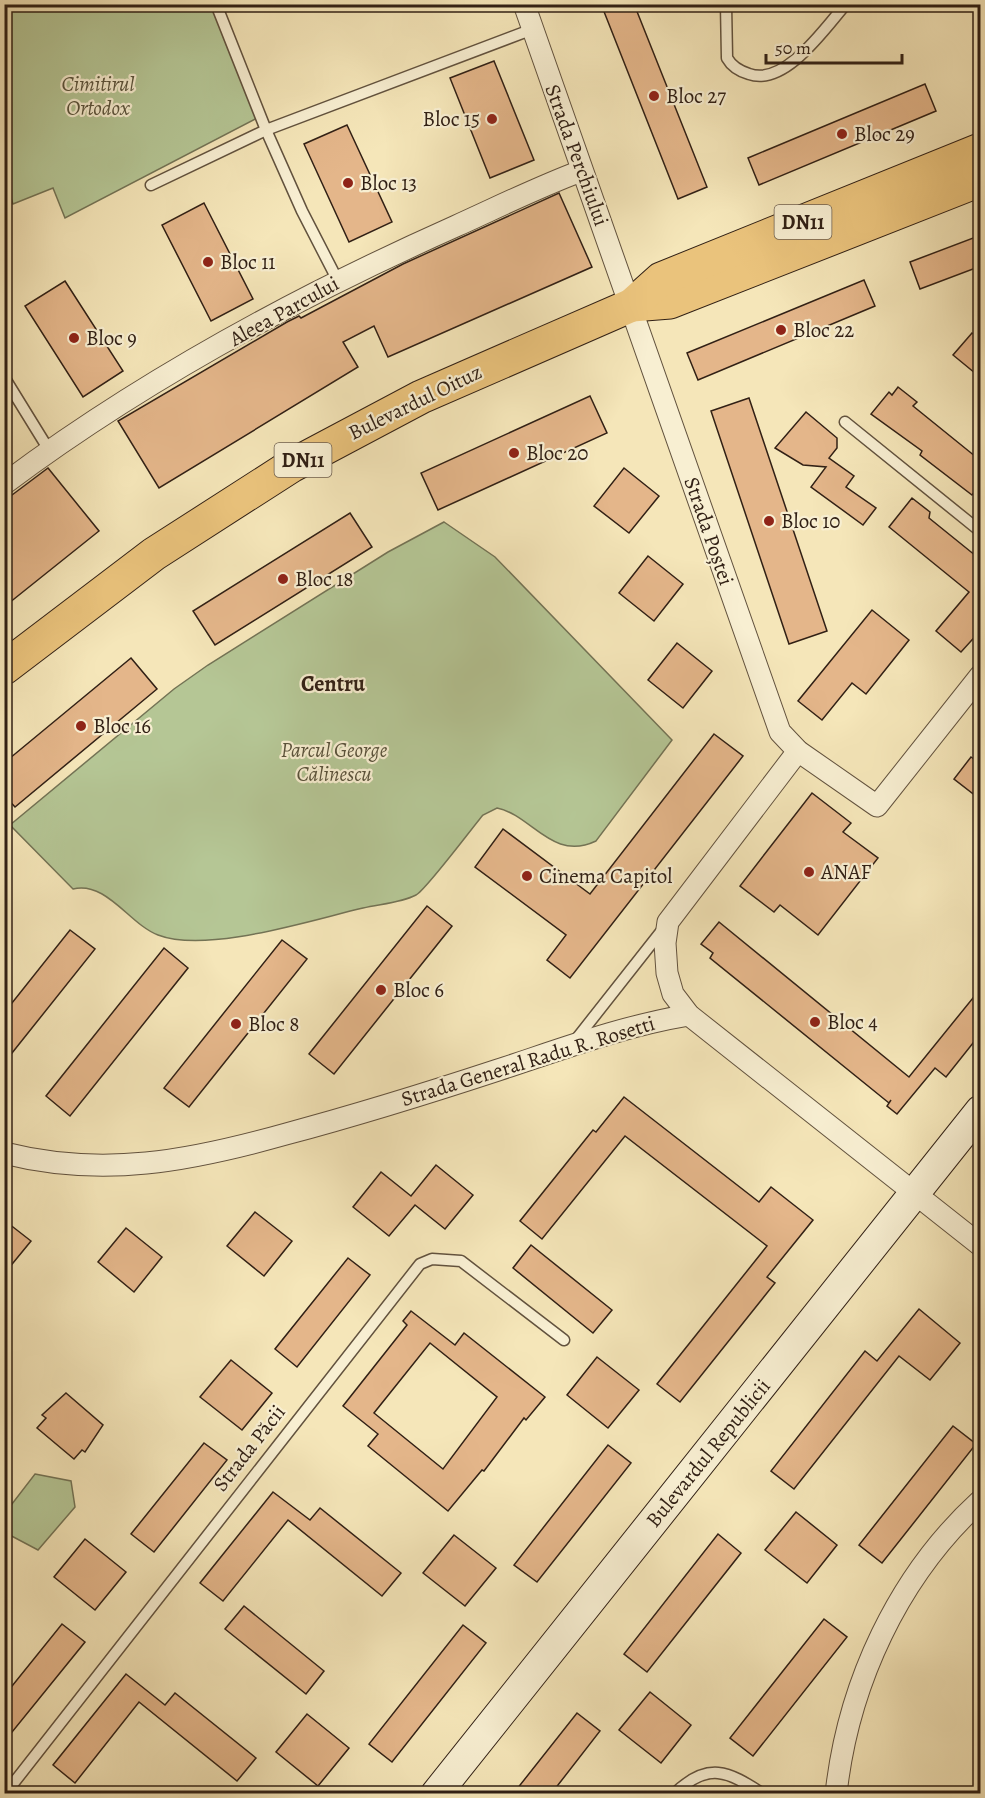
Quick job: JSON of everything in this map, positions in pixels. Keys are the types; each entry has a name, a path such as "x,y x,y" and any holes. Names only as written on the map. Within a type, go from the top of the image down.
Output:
{"main road":[{"name":"Bulevardul Oituz","path":"4,668 154,554 291,466 421,398 632,305 661,279 981,150"},
{"name":"Bulevardul Oituz","path":"632,305 670,302 981,180"}],"street":[{"name":"Strada Perchiului","path":"525,4 581,171 632,305"},
{"name":"Aleea Parcului","path":"4,484 49,450 204,354 338,281 581,171"},
{"name":"Strada Poștei","path":"632,305 768,704 780,732 798,751 877,806 981,676"},
{"path":"798,751 668,922 665,943 667,972 679,1005 981,1245"},
{"name":"Strada General Radu R. Rosetti","path":"4,1153 47,1163 84,1167 135,1165 191,1158 351,1117 630,1026 689,1015"},
{"name":"Bulevardul Republicii","path":"436,1794 981,1112"},
{"path":"836,1794 848,1726 880,1637 895,1608 923,1566 962,1518 981,1501"}],"lane":[{"path":"216,4 266,130 302,211 338,281"},
{"path":"726,4 727,58 740,71 759,77 774,75 792,62 846,4"},
{"path":"151,186 266,130 533,29"},
{"path":"4,377 49,450"},
{"path":"845,422 981,531"},
{"path":"571,1046 668,922"},
{"name":"Strada Păcii","path":"5,1794 420,1264 432,1259 461,1261 564,1340"},
{"path":"674,1794 684,1784 699,1776 722,1772 733,1774 763,1794"}],"green space":[{"name":"Cimitirul Ortodox","path":"4,5 216,5 261,116 65,218 53,188 13,204 4,177"},
{"name":"Parcul George Călinescu","path":"444,522 495,557 672,740 596,841 581,846 567,846 555,842 521,819 497,808 483,815 429,883 410,898 259,933 231,938 179,940 147,930 97,891 85,888 73,889 10,825 174,689 208,665 388,552"},
{"path":"35,1474 71,1481 75,1507 38,1550 4,1532 5,1513"}],"building":[{"name":"Bloc 27","path":"601,4 634,4 707,187 678,199"},
{"name":"Bloc 15","path":"494,61 534,160 490,178 450,78"},
{"name":"Bloc 29","path":"925,84 936,111 759,185 748,158"},
{"name":"Bloc 13","path":"347,125 392,222 349,242 304,144"},
{"path":"559,193 592,267 388,357 374,326 343,342 358,367 159,488 118,421 287,322 299,316 301,318 403,264"},
{"name":"Bloc 11","path":"204,203 253,299 211,321 162,225"},
{"path":"981,235 981,266 920,289 910,262"},
{"name":"Bloc 22","path":"864,280 875,306 698,380 687,353"},
{"name":"Bloc 9","path":"65,281 123,371 83,397 25,306"},
{"path":"972,333 981,339 981,378 953,355"},
{"path":"898,387 917,402 913,406 981,461 981,484 972,495 920,455 922,451 871,414 889,392 892,395"},
{"name":"Bloc 20","path":"590,396 607,433 438,510 421,473"},
{"name":"Bloc 10","path":"749,398 827,631 789,644 711,411"},
{"path":"806,412 837,438 837,448 829,458 854,476 846,487 876,508 863,525 811,487 826,467 803,465 775,448"},
{"path":"48,468 99,531 4,607 4,501"},
{"path":"624,468 659,496 629,533 594,506"},
{"path":"912,498 930,512 929,518 981,560 981,630 961,652 936,631 969,592 889,527"},
{"name":"Bloc 18","path":"350,513 372,547 215,645 193,611"},
{"path":"648,556 683,584 654,621 619,593"},
{"path":"872,610 909,640 866,694 852,683 822,720 798,701"},
{"path":"677,643 712,671 683,708 648,680"},
{"name":"Bloc 16","path":"131,658 157,689 15,807 4,795 4,763"},
{"path":"714,734 743,756 570,978 547,960 566,935 475,867 503,829 590,894"},
{"path":"971,757 981,764 981,800 954,779"},
{"name":"ANAF","path":"812,793 851,823 843,832 878,858 818,935 780,905 774,912 740,886"},
{"name":"Bloc 6","path":"427,906 452,926 334,1074 309,1054"},
{"name":"Bloc 4","path":"719,922 909,1077 981,988 981,1033 946,1077 935,1068 897,1114 887,1106 889,1103 710,958 713,953 701,944"},
{"path":"70,930 95,949 4,1063 4,1013"},
{"name":"Bloc 8","path":"282,940 307,959 189,1107 164,1088"},
{"path":"164,948 188,968 70,1116 46,1096"},
{"path":"624,1097 759,1202 771,1187 813,1220 767,1277 775,1283 680,1402 657,1384 767,1246 625,1136 542,1239 520,1221 593,1130 596,1132"},
{"path":"436,1165 473,1195 445,1229 415,1205 389,1236 353,1207 381,1172 411,1196"},
{"path":"255,1212 292,1241 264,1276 227,1246"},
{"path":"4,1220 31,1241 4,1274"},
{"path":"126,1228 162,1257 134,1292 98,1262"},
{"path":"531,1245 612,1310 593,1333 513,1268"},
{"path":"348,1258 370,1275 297,1367 275,1349"},
{"path":"919,1309 960,1343 930,1380 899,1356 794,1489 771,1471 865,1351 877,1361"},
{"path":"411,1311 455,1345 464,1333 545,1397 526,1420 524,1418 484,1471 482,1470 448,1511 368,1446 378,1434 343,1406 407,1325 403,1321","holes":["430,1343 497,1397 443,1469 374,1413"]},
{"path":"597,1357 639,1390 608,1428 567,1395"},
{"path":"231,1360 272,1393 242,1430 200,1397"},
{"path":"66,1393 103,1425 85,1452 82,1450 74,1459 37,1428 46,1418 42,1415"},
{"path":"953,1426 976,1444 882,1563 859,1545"},
{"path":"204,1443 227,1460 154,1552 131,1534"},
{"path":"608,1445 631,1463 537,1582 514,1565"},
{"path":"273,1492 310,1520 320,1508 401,1573 382,1596 288,1520 223,1601 200,1583"},
{"path":"796,1512 837,1545 807,1583 765,1550"},
{"path":"718,1534 741,1553 647,1672 624,1654"},
{"path":"454,1535 496,1568 465,1606 423,1573"},
{"path":"85,1539 126,1572 95,1610 54,1577"},
{"path":"244,1606 324,1671 306,1694 225,1629"},
{"path":"824,1619 847,1637 753,1756 730,1738"},
{"path":"62,1624 85,1642 4,1742 4,1696"},
{"path":"463,1625 486,1643 392,1762 369,1744"},
{"path":"126,1674 165,1705 175,1693 256,1758 237,1781 139,1702 75,1783 53,1765"},
{"path":"650,1692 691,1725 661,1763 619,1730"},
{"path":"577,1713 600,1731 551,1794 513,1794"},
{"path":"307,1714 349,1748 318,1786 276,1752"}],"place":[{"name":"Bloc 27","path":"654,96"},
{"name":"Bloc 15","path":"492,119"},
{"name":"Bloc 29","path":"842,134"},
{"name":"Bloc 13","path":"348,183"},
{"name":"Bloc 11","path":"208,262"},
{"name":"Bloc 22","path":"781,330"},
{"name":"Bloc 9","path":"74,338"},
{"name":"Bloc 20","path":"514,453"},
{"name":"Bloc 10","path":"769,521"},
{"name":"Bloc 18","path":"283,579"},
{"name":"Bloc 16","path":"81,726"},
{"name":"ANAF","path":"809,872"},
{"name":"Cinema Capitol","path":"527,876"},
{"name":"Bloc 6","path":"381,990"},
{"name":"Bloc 4","path":"815,1022"},
{"name":"Bloc 8","path":"236,1024"}],"district":[{"name":"Centru","path":"333,684"}]}
